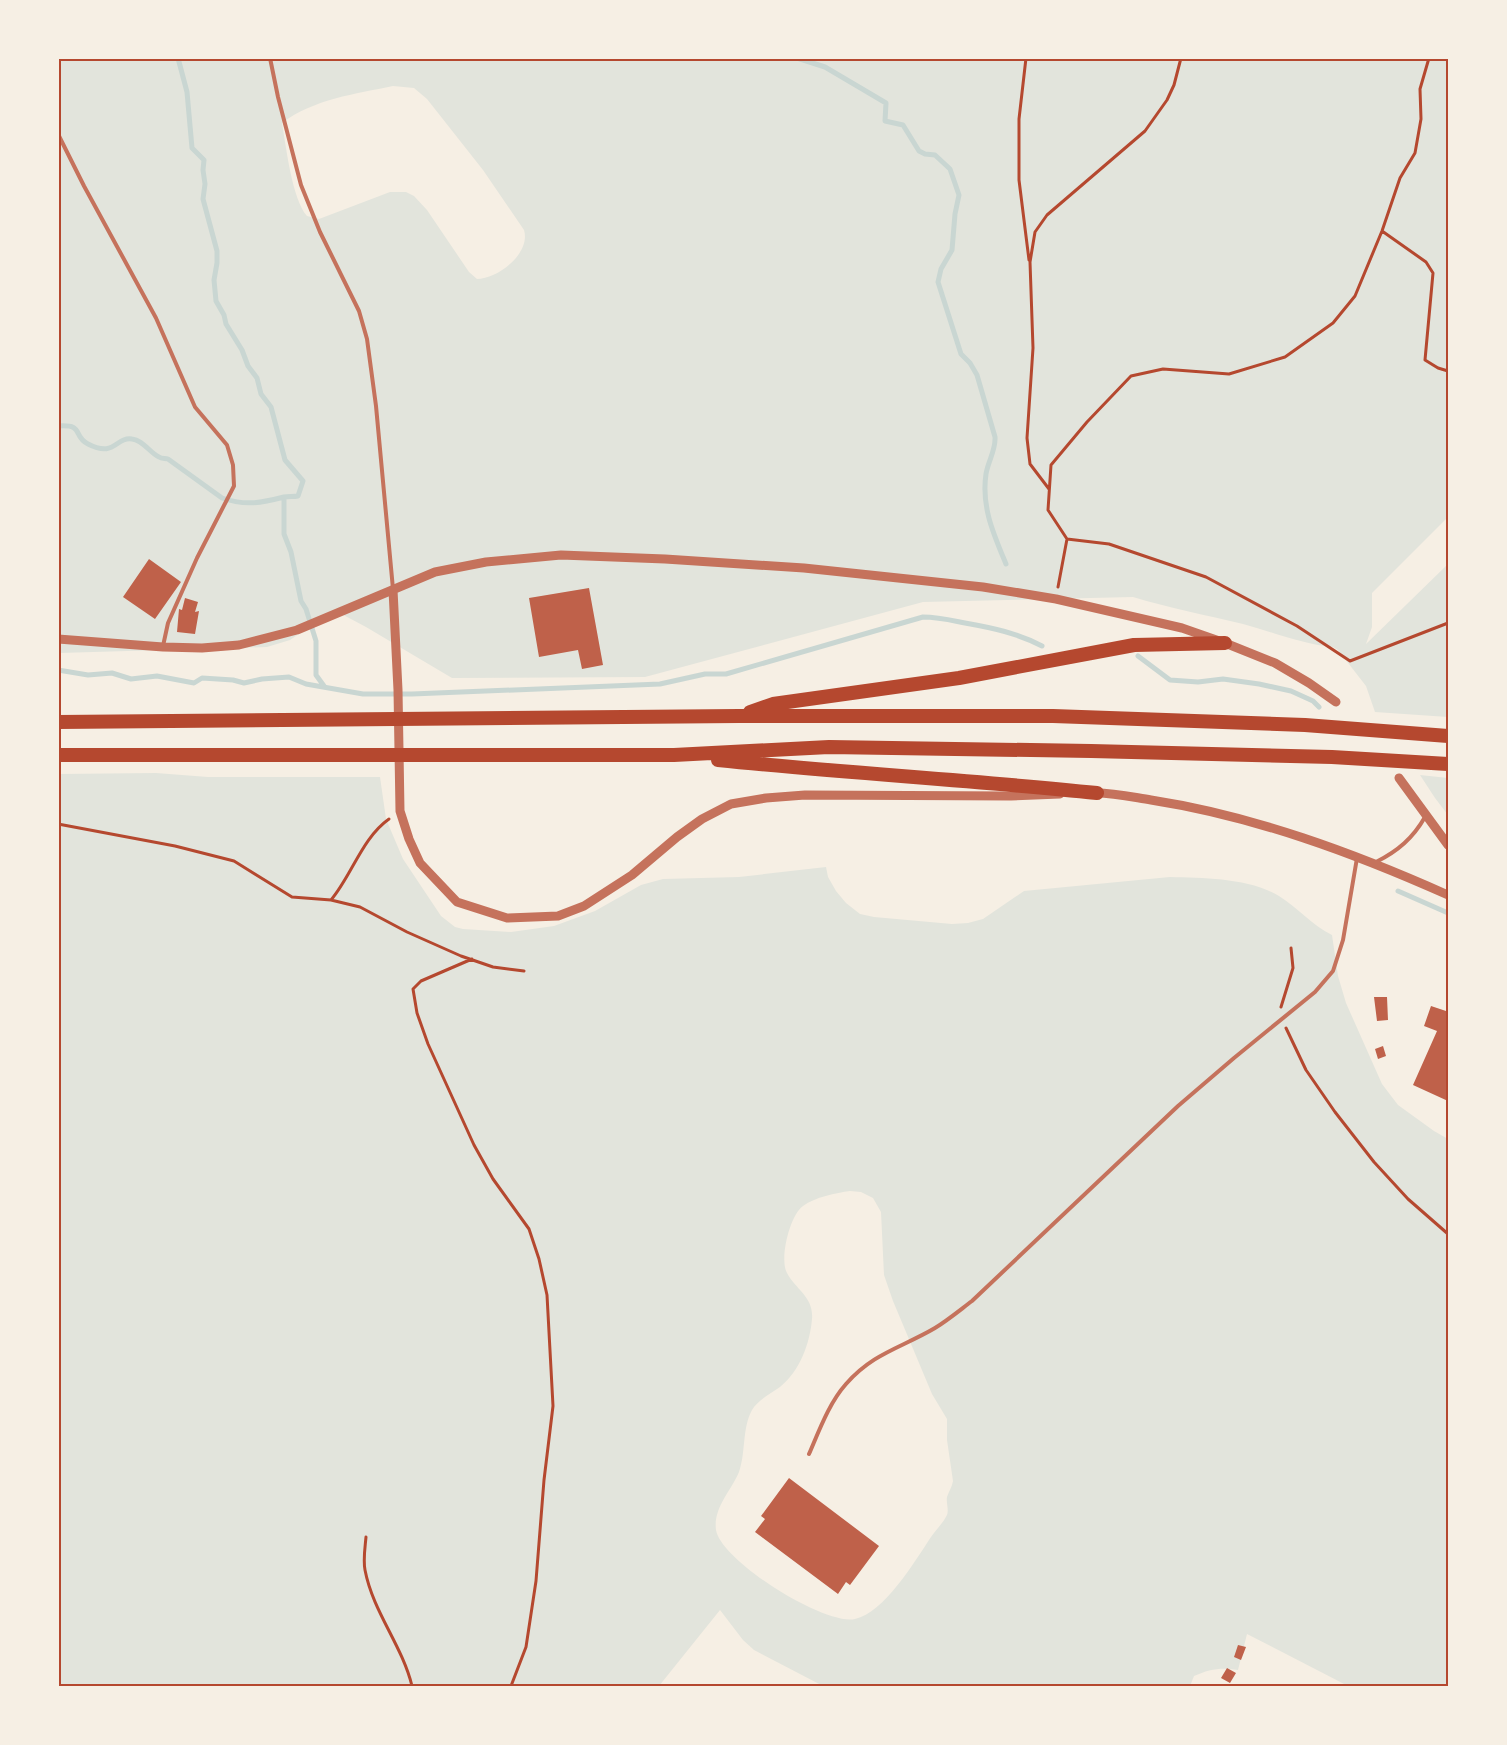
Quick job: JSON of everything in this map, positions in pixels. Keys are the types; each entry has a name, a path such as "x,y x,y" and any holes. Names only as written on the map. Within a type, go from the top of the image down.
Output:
{"highway":[{"path":"739,716 773,704 959,678 1134,645 1226,643"},
{"path":"58,722 739,716 1053,716 1305,725 1449,736"},
{"path":"58,755 674,755 829,747 1091,750 1332,757 1449,764"},
{"path":"674,755 828,771 1097,793"}],"street":[{"path":"58,639 163,647 202,648 239,645 297,630 435,572 486,562 561,555 804,568 983,587 1056,599 1182,628 1226,643 1275,663 1336,702"},
{"path":"393,590 400,811 409,839 420,863 457,902 507,918 558,916 584,906 632,875 702,819 731,804 805,795 1011,796 1097,793 1169,803 1272,828 1357,857 1449,895"},
{"path":"1399,778 1449,845"}],"lane":[{"path":"270,58 280,107 301,185 320,232 359,311 367,339 376,406 393,590"},
{"path":"58,134 156,318 195,407 227,445 233,465 234,486 168,623 163,647"},
{"path":"1373,864 1406,843 1426,815"},
{"path":"809,1454 827,1415 844,1386 858,1372 874,1358 936,1327 972,1300 1178,1106 1315,992 1333,971 1343,940 1357,857"}],"path":[{"path":"1026,58 1019,119 1019,180 1030,262 1034,348 1027,438 1030,464 1050,491"},
{"path":"1030,262 1035,232 1047,215 1145,131 1167,100 1174,85 1181,58"},
{"path":"1056,599 1067,539 1048,510 1051,465 1087,422 1131,376 1163,369 1229,374 1285,357 1334,323 1355,296 1382,231 1400,178 1415,153 1421,119 1420,89 1429,58"},
{"path":"1382,231 1426,262 1433,273 1425,360 1438,368 1449,370"},
{"path":"1067,539 1109,544 1206,578 1297,626 1350,661 1449,623"},
{"path":"331,900 341,889 352,866 380,825 400,811"},
{"path":"58,824 175,846 234,861 292,897 331,900 360,908 407,932 472,959 493,967 524,971"},
{"path":"1291,948 1293,968 1281,1006 1282,1020 1306,1070 1335,1113 1374,1162 1408,1199 1449,1234"},
{"path":"472,959 421,981 413,989 417,1013 428,1044 474,1145 493,1179 529,1229 547,1295 553,1406 544,1480 536,1581 526,1647 511,1686"},
{"path":"366,1538 364,1568 375,1605 408,1670 412,1686"}],"shaded area":[{"path":"58,59 1448,59 1448,517 1372,593 1372,627 1366,644 1448,564 1448,717 1375,712 1366,686 1338,650 1333,647 1298,641 1243,624 1133,597 923,602 645,677 452,678 334,610 290,640 267,647 59,653","holes":["393,86 414,88 427,99 483,170 524,230 525,239 518,256 494,275 477,279 469,272 427,210 414,196 406,192 390,192 319,219 307,216 297,198 282,123 308,108 335,98"]},
{"path":"156,773 208,777 380,777 386,819 403,859 441,916 455,927 463,929 511,932 554,926 595,911 641,885 663,879 739,877 826,867 828,877 836,891 860,914 952,924 983,919 1024,891 1170,877 1241,882 1279,896 1332,935 1338,976 1346,1003 1382,1084 1398,1105 1448,1139 1448,1686 1348,1686 1247,1634 1238,1670 1216,1669 1205,1672 1194,1676 1190,1686 823,1686 754,1650 743,1640 720,1610 659,1686 59,1686 59,774","holes":["844,1192 861,1192 873,1198 881,1212 884,1275 932,1394 947,1419 947,1440 953,1481 947,1497 947,1515 908,1572 877,1607 855,1619 841,1618 821,1612 776,1589 754,1574 722,1543 716,1530 716,1522 720,1507 739,1472 747,1424 752,1410 793,1373 803,1356 809,1338 812,1311 807,1299 791,1279 785,1266 785,1248 790,1227 798,1211 813,1200"]},
{"path":"1420,775 1448,778 1448,815 1435,798"}],"building":[{"path":"149,559 181,582 155,619 123,597"},
{"path":"589,588 603,665 582,669 578,650 539,657 529,598"},
{"path":"185,598 198,602 195,612 199,611 195,634 177,632 179,609 182,610"},
{"path":"1374,997 1387,997 1388,1020 1377,1021"},
{"path":"1448,1004 1448,1101 1413,1085 1437,1031 1424,1026 1431,1006 1446,1011"},
{"path":"1383,1046 1386,1056 1378,1059 1375,1049"},
{"path":"789,1478 879,1546 850,1585 846,1582 838,1594 755,1532 765,1519 761,1516"},
{"path":"1238,1645 1246,1647 1241,1660 1234,1657"},
{"path":"1227,1668 1236,1673 1230,1683 1221,1678"}],"waterway":[{"path":"58,426 72,427 83,441 97,448 109,448 126,439 136,440 161,458 168,459 222,498 238,502 253,503 298,496 303,481 285,460 271,407 261,394 257,378 248,366 216,301 214,280 217,251 203,199 204,160 192,148 187,92 178,58"},
{"path":"797,58 825,67 886,103 885,121 903,125 919,151 935,155 950,169 959,195 952,250 941,269 938,282 961,354 977,375 995,437 986,474 985,498 990,520 1006,564"},
{"path":"284,497 284,534 291,552 301,601 306,609 316,641 316,675 324,686"},
{"path":"58,670 88,675 112,673 131,679 157,676 194,683 202,678 244,683 289,677 306,684 363,694 412,694 660,684 705,674 726,674 923,617 995,629 1042,646"},
{"path":"1138,656 1170,680 1198,682 1223,679 1259,684 1291,691 1313,701 1319,707"},
{"path":"1398,891 1448,913"}]}
